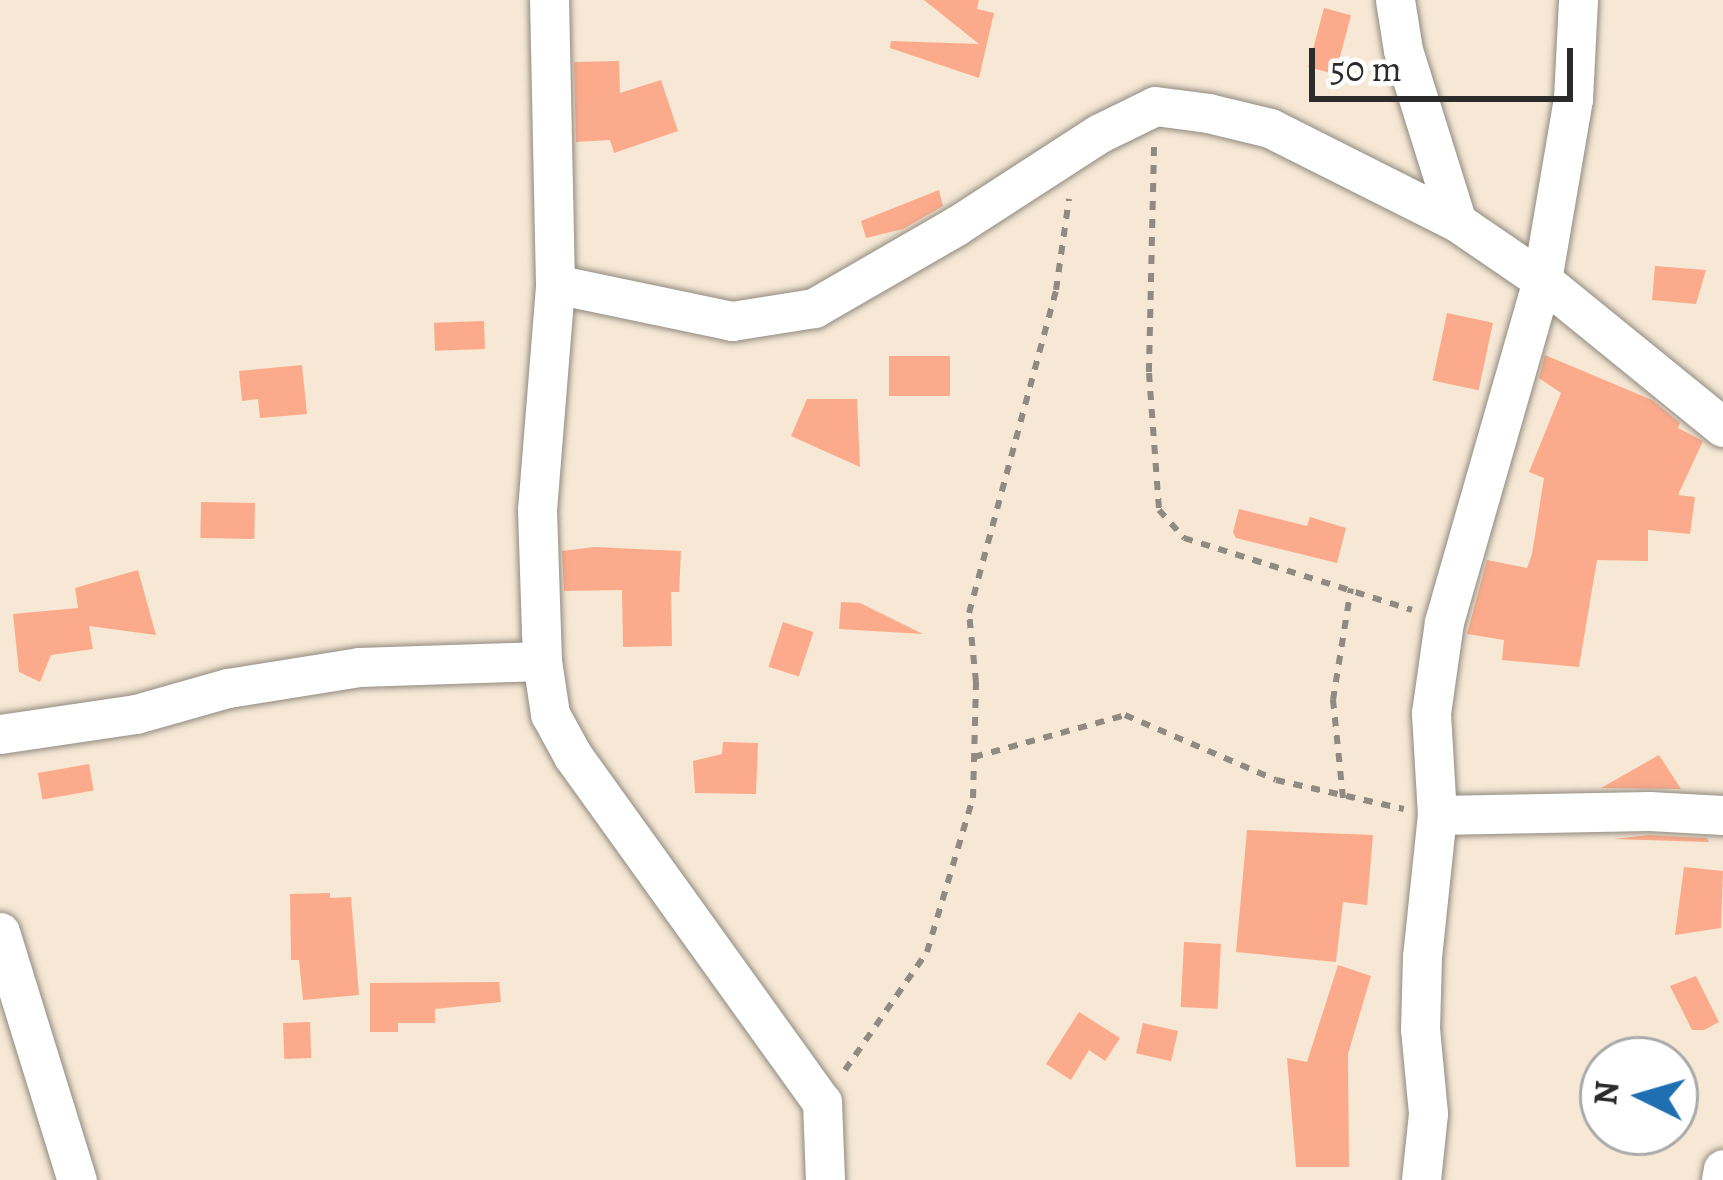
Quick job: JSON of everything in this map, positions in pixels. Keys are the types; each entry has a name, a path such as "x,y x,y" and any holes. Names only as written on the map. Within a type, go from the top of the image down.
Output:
{"street":[{"path":"549,0 555,284 537,510 542,661 550,714 573,756 822,1102 825,1180"},
{"path":"1395,0 1403,50 1457,222"},
{"path":"1420,1180 1428,1113 1420,1029 1422,957 1437,815 1431,713 1444,622 1541,280 1573,99 1578,0"},
{"path":"555,284 732,321 814,308 1076,154 1100,134 1155,106 1270,128 1457,222 1541,280 1723,427"},
{"path":"0,734 136,714 228,688 359,667 542,661"},
{"path":"1437,815 1649,811 1723,815"},
{"path":"0,932 77,1180"},
{"path":"1720,1180 1723,1169"}],"path":[{"path":"1155,106 1148,373 1159,511 1184,538 1351,588 1444,622"},
{"path":"822,1102 927,952 973,798 976,682 969,613 1056,290 1076,154"},
{"path":"1343,798 1333,700 1351,588"},
{"path":"974,757 1125,715 1276,780 1437,815"}],"building":[{"path":"924,0 979,0 977,9 994,13 979,78 890,48 891,41 979,44"},
{"path":"1324,8 1351,15 1335,74 1308,67"},
{"path":"619,61 620,93 661,80 678,131 614,153 610,140 576,142 574,62"},
{"path":"939,190 943,206 903,229 866,238 861,221"},
{"path":"1655,266 1706,270 1696,304 1652,300"},
{"path":"1447,313 1493,323 1479,390 1433,380"},
{"path":"484,321 485,349 435,351 434,323"},
{"path":"1545,355 1652,400 1680,423 1678,428 1703,441 1678,495 1695,497 1690,534 1648,530 1648,561 1597,560 1579,667 1502,660 1504,640 1467,634 1487,560 1527,568 1532,554 1544,478 1529,472 1561,393 1539,378"},
{"path":"889,356 950,356 950,396 889,396"},
{"path":"302,365 307,414 260,418 258,399 242,401 239,371"},
{"path":"807,399 857,399 860,467 791,436"},
{"path":"201,502 255,503 254,539 200,538"},
{"path":"1239,509 1307,526 1310,517 1346,528 1337,563 1236,538 1233,532"},
{"path":"594,547 681,551 679,592 671,592 672,646 623,647 622,590 564,591 562,551"},
{"path":"138,570 156,635 89,626 93,649 51,655 40,682 19,672 13,614 78,608 75,588"},
{"path":"841,602 860,603 923,634 839,629"},
{"path":"783,622 813,632 799,677 768,667"},
{"path":"723,742 758,743 756,794 695,793 693,761 722,754"},
{"path":"1659,755 1681,789 1601,788"},
{"path":"89,764 94,791 42,800 38,773"},
{"path":"1247,830 1373,835 1367,905 1343,902 1336,962 1236,952"},
{"path":"1649,835 1707,838 1709,842 1614,839"},
{"path":"1684,867 1723,871 1721,928 1675,935"},
{"path":"330,893 330,898 351,897 359,995 303,1000 299,960 291,960 290,894"},
{"path":"1184,942 1221,944 1218,1009 1181,1007"},
{"path":"1338,965 1371,976 1348,1054 1349,1167 1296,1167 1287,1058 1307,1062"},
{"path":"1696,976 1719,1022 1704,1030 1692,1030 1670,986"},
{"path":"499,982 501,1002 435,1009 435,1023 398,1023 398,1032 370,1032 370,983"},
{"path":"1079,1012 1120,1038 1105,1061 1089,1050 1071,1080 1046,1064"},
{"path":"310,1022 311,1058 284,1059 283,1023"},
{"path":"1143,1023 1178,1031 1171,1061 1136,1053"}]}
